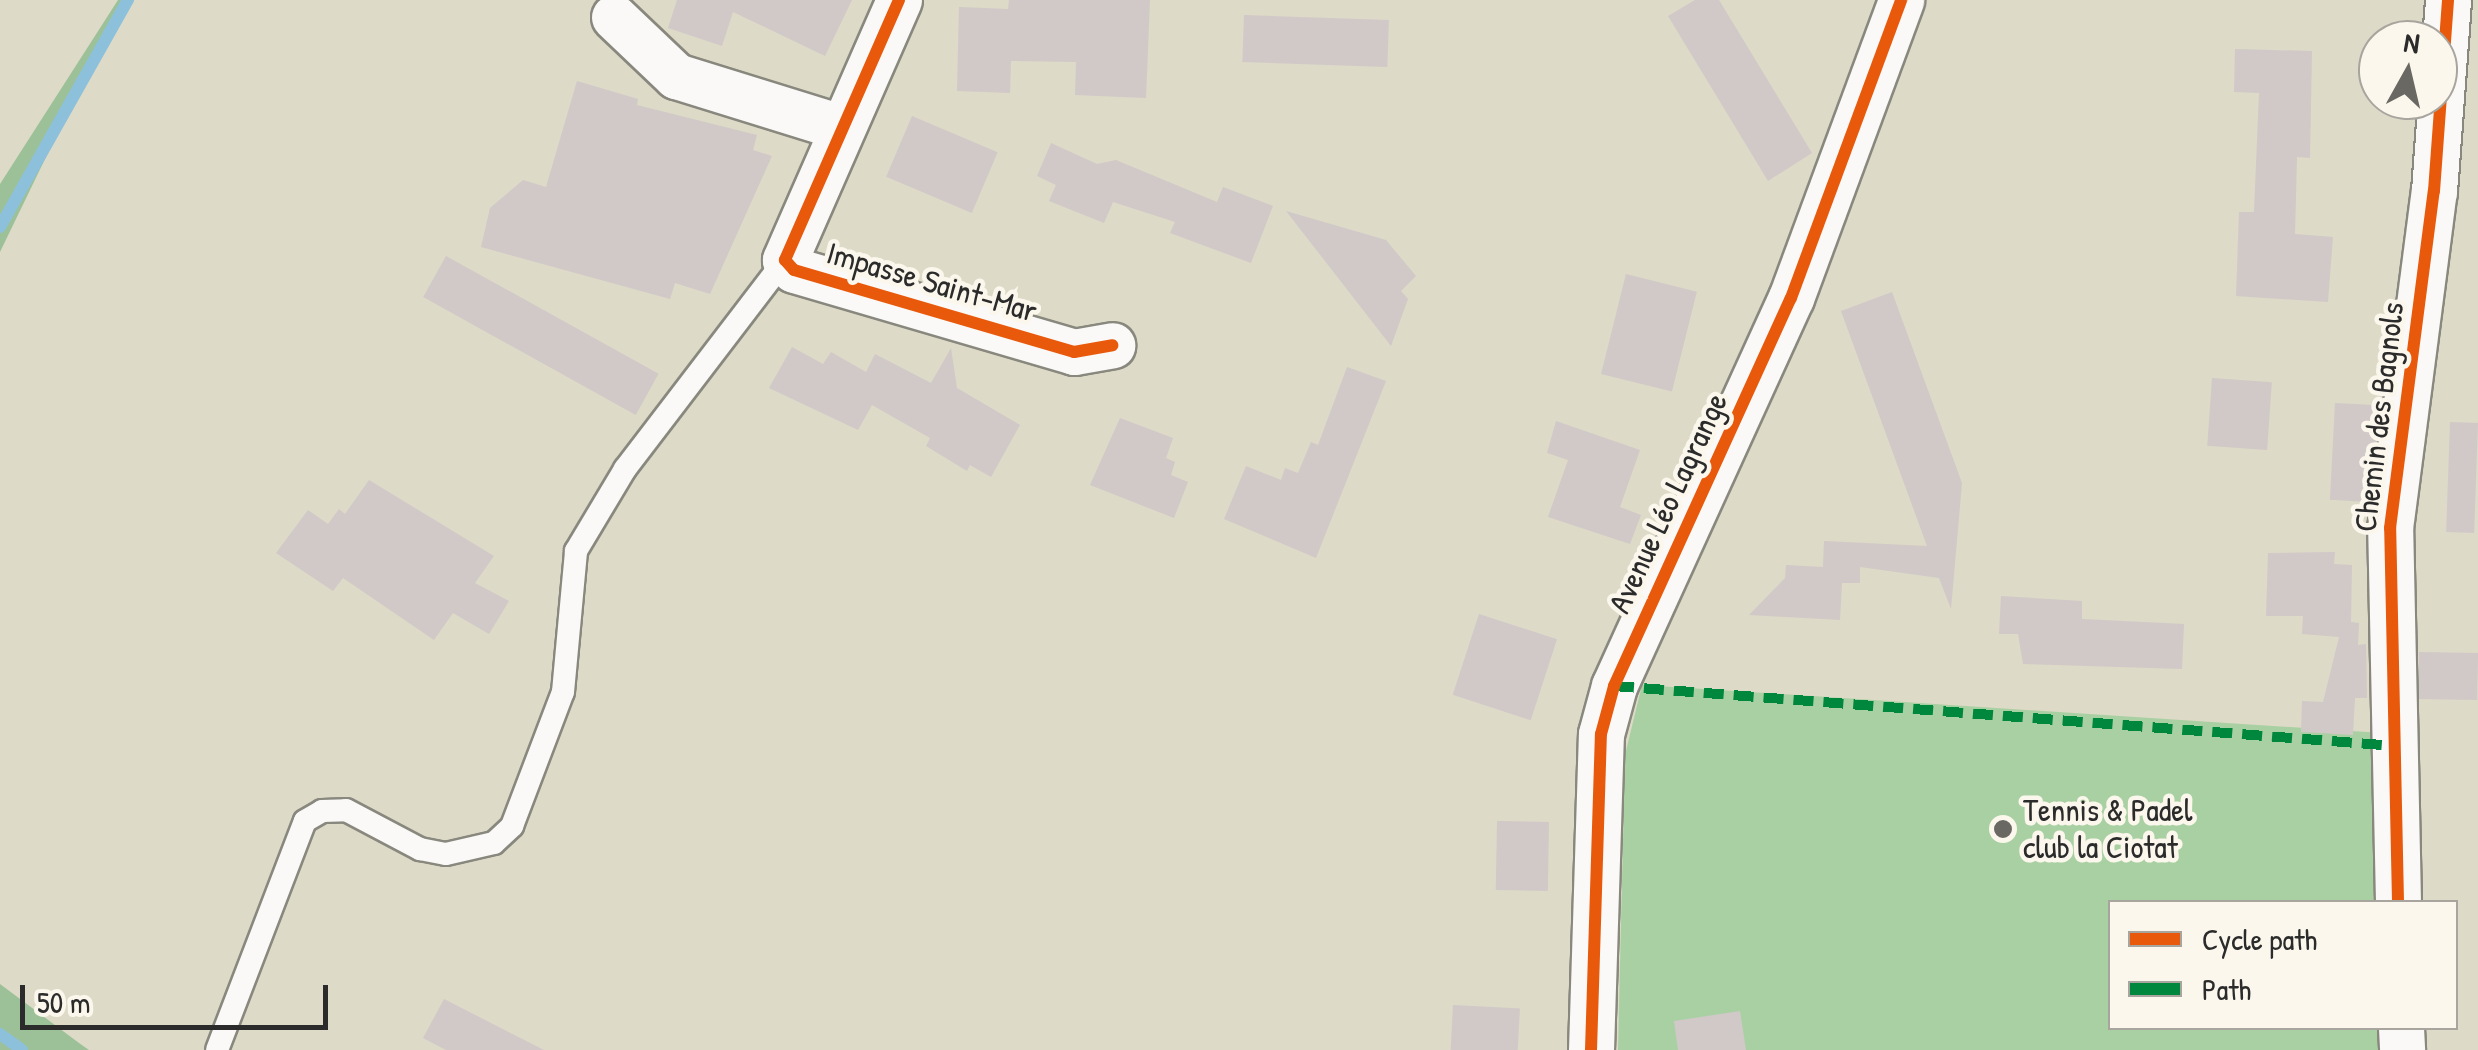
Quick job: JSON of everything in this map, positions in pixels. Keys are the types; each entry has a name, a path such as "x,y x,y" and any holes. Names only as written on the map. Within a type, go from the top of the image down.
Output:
{"street":[{"name":"Impasse Saint-Mar","path":"899,0 785,260 794,270 1074,352 1112,345"},
{"name":"Avenue Léo Lagrange","path":"1591,1050 1601,734 1614,686 1791,298 1901,0"},
{"name":"Chemin des Bagnols","path":"2398,900 2390,528 2434,191 2448,0"},
{"path":"614,17 676,76 841,127"}],"lane":[{"path":"217,1050 305,821 322,810 346,810 420,848 446,854 494,843 512,826 562,692 576,551 625,469 785,260"}],"green space":[{"path":"118,0 122,0 0,252 0,184"},
{"name":"Tennis & Padel club la Ciotat","path":"1642,685 2382,733 2385,900 2108,900 2108,1030 2388,1030 2388,1050 1618,1050 1625,755"},
{"path":"0,984 79,1043 89,1050 0,1050"}],"building":[{"path":"677,0 852,0 825,56 733,12 722,46 668,28"},
{"path":"1009,0 1150,0 1146,98 1075,95 1076,62 1011,61 1010,93 957,91 959,7 1008,9"},
{"path":"1695,0 1719,0 1812,153 1768,181 1668,16"},
{"path":"1244,15 1389,20 1387,67 1242,62"},
{"path":"2235,49 2312,51 2310,158 2297,157 2295,234 2333,237 2328,302 2236,296 2239,212 2254,212 2259,93 2234,92"},
{"path":"577,81 638,99 637,105 757,135 753,150 772,156 710,294 675,283 670,299 481,247 490,208 523,180 546,187"},
{"path":"912,116 998,152 972,213 886,177"},
{"path":"1051,143 1097,164 1116,160 1217,202 1223,187 1273,206 1251,263 1170,233 1175,222 1113,202 1104,223 1049,201 1056,185 1037,176"},
{"path":"1286,211 1386,240 1416,276 1401,291 1408,299 1391,346"},
{"path":"446,256 659,374 636,415 423,297"},
{"path":"1626,274 1697,292 1672,392 1601,374"},
{"path":"1892,292 1962,483 1951,609 1939,578 1860,567 1860,583 1842,583 1840,620 1749,615 1785,578 1786,565 1823,567 1824,541 1927,546 1841,311"},
{"path":"792,347 823,364 831,352 866,372 875,354 931,383 951,348 957,388 1020,425 991,477 970,465 967,471 926,446 930,438 872,405 858,430 769,388"},
{"path":"1347,367 1386,381 1316,558 1224,519 1246,466 1281,480 1285,468 1298,473 1311,442 1318,445"},
{"path":"2212,378 2272,382 2267,450 2207,446"},
{"path":"2335,403 2379,405 2374,502 2330,500"},
{"path":"1120,418 1173,438 1166,458 1175,462 1171,475 1188,482 1174,518 1090,485"},
{"path":"1556,421 1640,450 1620,507 1641,515 1630,544 1548,517 1568,460 1547,453"},
{"path":"2450,422 2478,423 2474,533 2446,532"},
{"path":"369,480 494,556 475,583 509,601 489,634 453,613 434,640 343,578 333,591 276,553 308,510 328,524 339,509 345,514"},
{"path":"2335,552 2334,564 2352,565 2351,622 2359,623 2358,645 2366,644 2367,698 2355,698 2353,735 2301,732 2302,701 2323,702 2339,637 2302,634 2303,616 2266,616 2268,553"},
{"path":"2001,596 2082,601 2082,619 2184,624 2182,669 2023,664 2018,634 1999,634"},
{"path":"1479,614 1557,639 1531,720 1453,695"},
{"path":"2419,652 2478,653 2477,700 2418,699"},
{"path":"1497,821 1549,822 1548,891 1496,890"},
{"path":"444,999 544,1050 446,1050 423,1038"},
{"path":"1453,1005 1520,1009 1518,1050 1451,1050"},
{"path":"1740,1011 1746,1050 1678,1050 1674,1021"}],"waterway":[{"path":"0,227 128,0"},
{"path":"0,1034 22,1050"}],"marked path":[{"path":"1614,686 2395,746"}],"cycle path":[{"path":"899,0 785,260 794,270 1074,352 1112,345"},
{"path":"1591,1050 1601,734 1614,686 1791,298 1901,0"},
{"path":"2398,900 2390,528 2434,191 2448,0"}],"place":[{"name":"Tennis & Padel club la Ciotat","path":"2003,829"}]}
